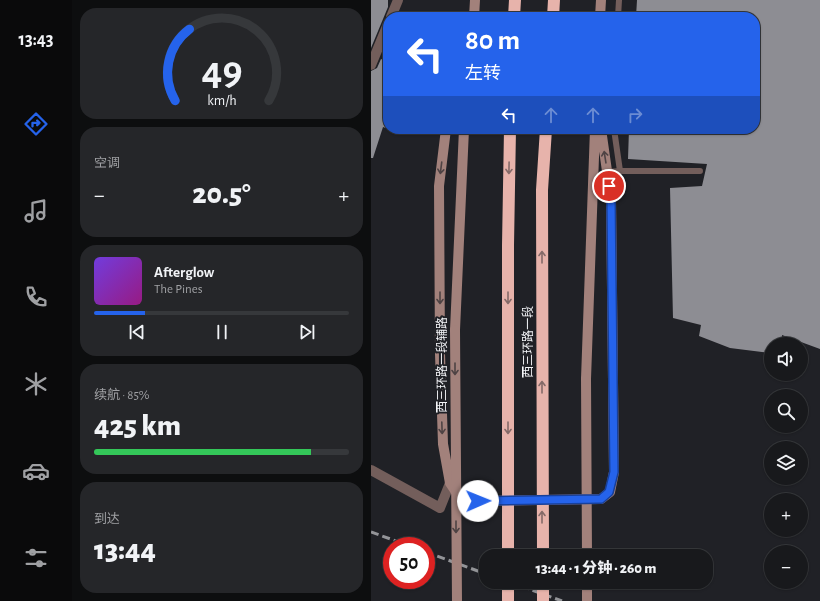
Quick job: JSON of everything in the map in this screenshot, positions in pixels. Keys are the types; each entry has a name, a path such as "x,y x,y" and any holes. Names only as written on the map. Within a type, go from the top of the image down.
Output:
{"highway":[{"path":"515,0 515,12"},
{"path":"553,12 554,0"},
{"name":"西三环路一段","path":"508,549 508,245 510,134"},
{"name":"西三环路一段","path":"543,549 542,190 546,134"},
{"path":"508,589 508,601"},
{"path":"543,589 543,601"}],"main road":[{"path":"474,12 475,0"},
{"path":"600,12 601,0"},
{"path":"445,134 439,186 440,354 443,444 450,483 463,501 601,499 609,492 614,472 611,199 602,134"},
{"name":"西三环路一段辅路","path":"457,601 455,330 464,134"},
{"path":"587,549 586,379 595,134"},
{"path":"587,589 587,601"}],"street":[{"path":"393,12 398,0"},
{"path":"371,65 383,36"},
{"path":"371,470 441,508 450,483"}],"lane":[{"path":"618,12 619,0"},
{"path":"615,134 620,170"},
{"path":"607,172 620,170 700,171"}],"building":[{"path":"371,0 388,0 388,7 386,12 383,12 383,19 371,48"},
{"path":"637,0 820,0 820,349 808,345 808,337 787,337 782,335 782,337 764,337 764,352 730,348 699,336 701,325 673,318 670,188 702,186 707,164 628,159 629,134 760,134 760,12 636,12"},
{"path":"381,59 383,60 383,127 373,158 371,158 371,71 377,68"}],"railway":[{"path":"371,532 385,537"},
{"path":"435,555 479,571"},
{"path":"529,589 562,601"}],"route":[{"path":"478,501 601,499 609,492 614,472 611,199 609,186"}]}
